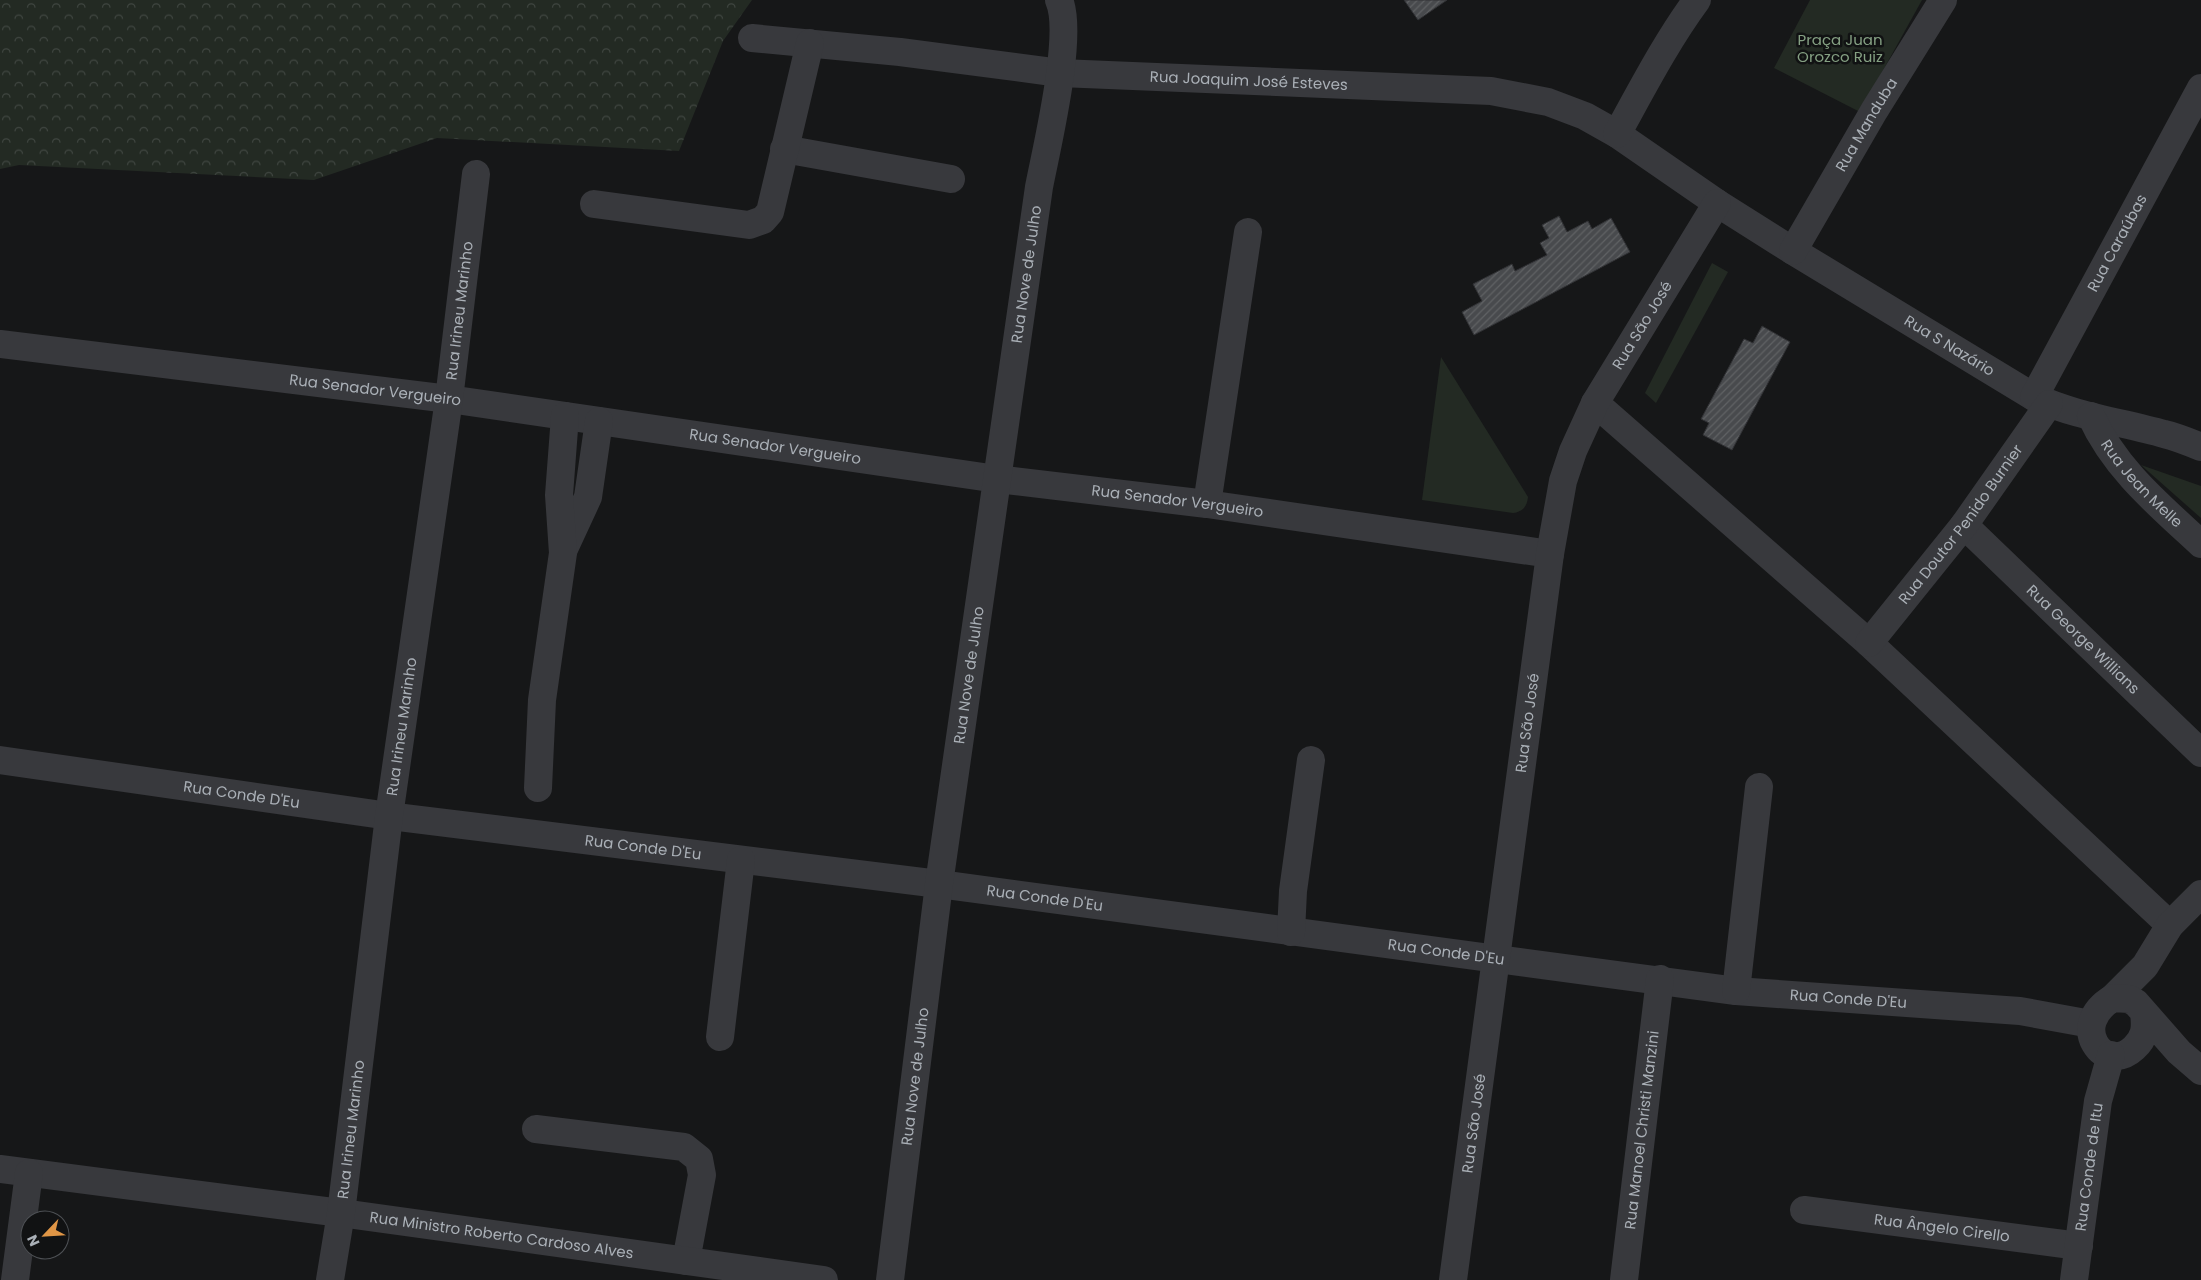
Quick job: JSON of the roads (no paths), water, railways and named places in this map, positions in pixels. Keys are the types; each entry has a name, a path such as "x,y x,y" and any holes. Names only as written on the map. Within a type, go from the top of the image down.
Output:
{"street":[{"name":"Rua Nove de Julho","path":"890,1280 939,884 1040,187 1060,73 1064,19 1059,0"},
{"path":"1616,134 1668,43 1697,0"},
{"name":"Rua Manduba","path":"1793,251 1874,111 1943,0"},
{"name":"Rua Joaquim José Esteves","path":"752,38 975,61 1060,73 1491,91 1548,102 1585,116 1616,134 1717,203"},
{"path":"594,204 749,225 763,220 770,212 810,43"},
{"name":"Rua Caraúbas","path":"2041,400 2201,88"},
{"path":"784,149 951,179"},
{"name":"Rua Irineu Marinho","path":"330,1280 389,816 449,399 476,174"},
{"name":"Rua S Nazário","path":"1717,203 1793,251 2041,400 2091,416 2166,434 2201,447"},
{"name":"Rua São José","path":"1452,1280 1556,512 1573,451 1596,403 1717,203"},
{"path":"1207,504 1248,232"},
{"name":"Rua Senador Vergueiro","path":"0,344 449,399 997,479 1207,504 1550,554"},
{"name":"Rua Doutor Penido Burnier","path":"1869,643 1964,525 2041,400"},
{"path":"1596,403 1869,643 2170,925"},
{"path":"538,788 542,700 563,553 559,496 566,416"},
{"name":"Rua Jean Melle","path":"2091,416 2101,439 2140,488 2201,544"},
{"path":"563,553 588,497 599,421"},
{"name":"Rua George Willians","path":"1964,525 2201,754"},
{"name":"Rua Conde D'Eu","path":"0,760 389,816 939,884 1496,960 1660,979 1736,991 2020,1011 2092,1024"},
{"path":"1291,932 1293,891 1311,760"},
{"path":"1736,991 1759,787"},
{"path":"720,1037 742,860"},
{"path":"2179,1052 2155,1048 2123,1052 2102,1052 2092,1040 2092,1024 2100,1007 2113,998 2145,966 2170,925 2201,894"},
{"path":"2123,1052 2145,1032 2143,1011 2145,966"},
{"name":"Rua Manoel Christi Manzini","path":"1624,1280 1660,979"},
{"path":"2113,998 2129,999 2143,1011 2179,1052 2201,1072"},
{"name":"Rua Conde de Itu","path":"2074,1280 2098,1101 2123,1052"},
{"path":"536,1129 684,1147 699,1159 702,1175 686,1261"},
{"name":"Rua Ministro Roberto Cardoso Alves","path":"0,1169 340,1213 824,1280"},
{"path":"15,1280 28,1173"},
{"name":"Rua Ângelo Cirello","path":"1804,1210 2079,1246"}],"park label":[{"name":"Praça Juan Orozco Ruiz","path":"1840,48"}]}
